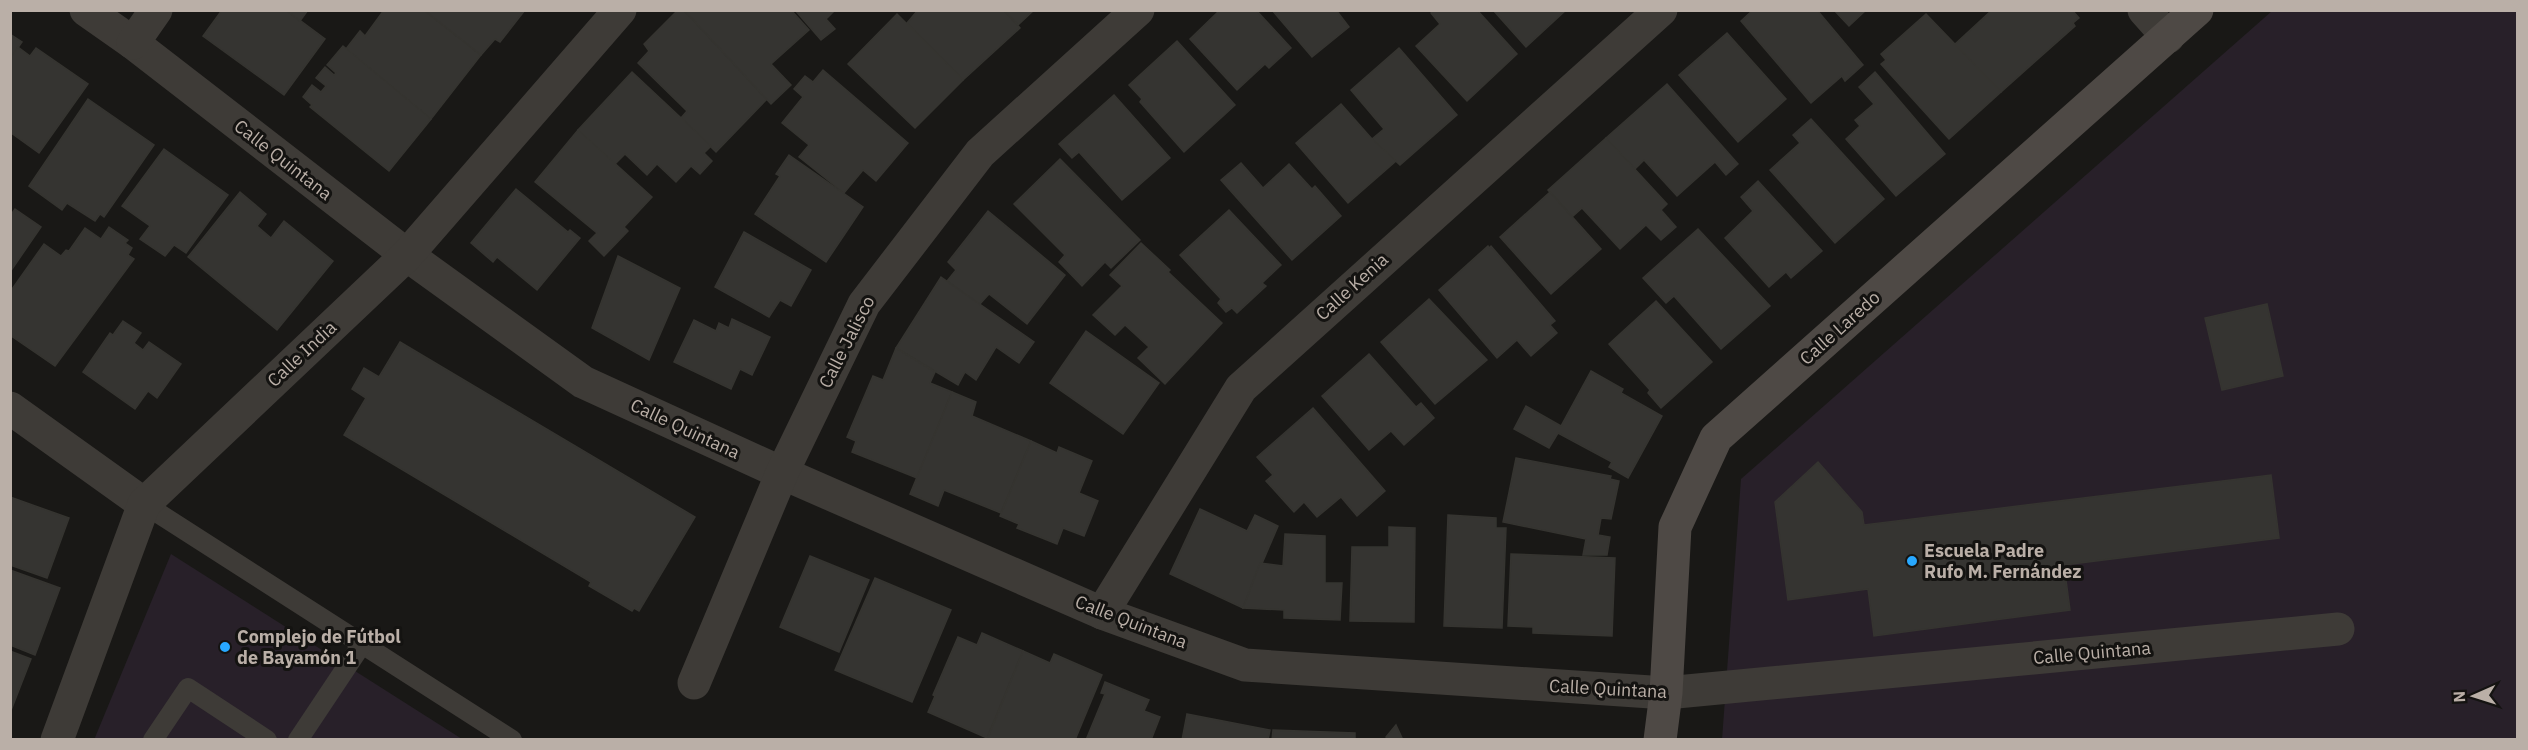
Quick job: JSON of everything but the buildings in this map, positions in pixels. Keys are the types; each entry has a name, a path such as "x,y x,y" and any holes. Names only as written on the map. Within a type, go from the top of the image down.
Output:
{"main road":[{"name":"Calle Laredo","path":"1660,740 1666,693 1675,527 1716,438 2197,10"}],"street":[{"name":"Calle Quintana","path":"86,10 133,43 407,255 583,382 782,473 1102,613 1245,665 1666,693 2338,629"},
{"path":"133,43 156,10"},
{"name":"Calle India","path":"57,740 144,504 407,255 620,10"},
{"name":"Calle Jalisco","path":"694,683 782,473 864,304 980,153 1138,10"},
{"name":"Calle Kenia","path":"1102,613 1241,388 1661,10"},
{"path":"2144,10 2168,37"},
{"path":"10,408 144,504"}],"lane":[{"path":"144,504 512,740"},
{"path":"298,740 362,644"},
{"path":"153,740 188,688 267,740"}],"shaded area":[{"path":"2272,11 2517,11 2517,739 1722,740 1741,479"},
{"name":"Complejo de Fútbol de Bayamón 1","path":"171,554 462,739 94,740"}],"place":[{"name":"Escuela Padre Rufo M. Fernández","path":"1912,561"},
{"name":"Complejo de Fútbol de Bayamón 1","path":"225,647"}]}
